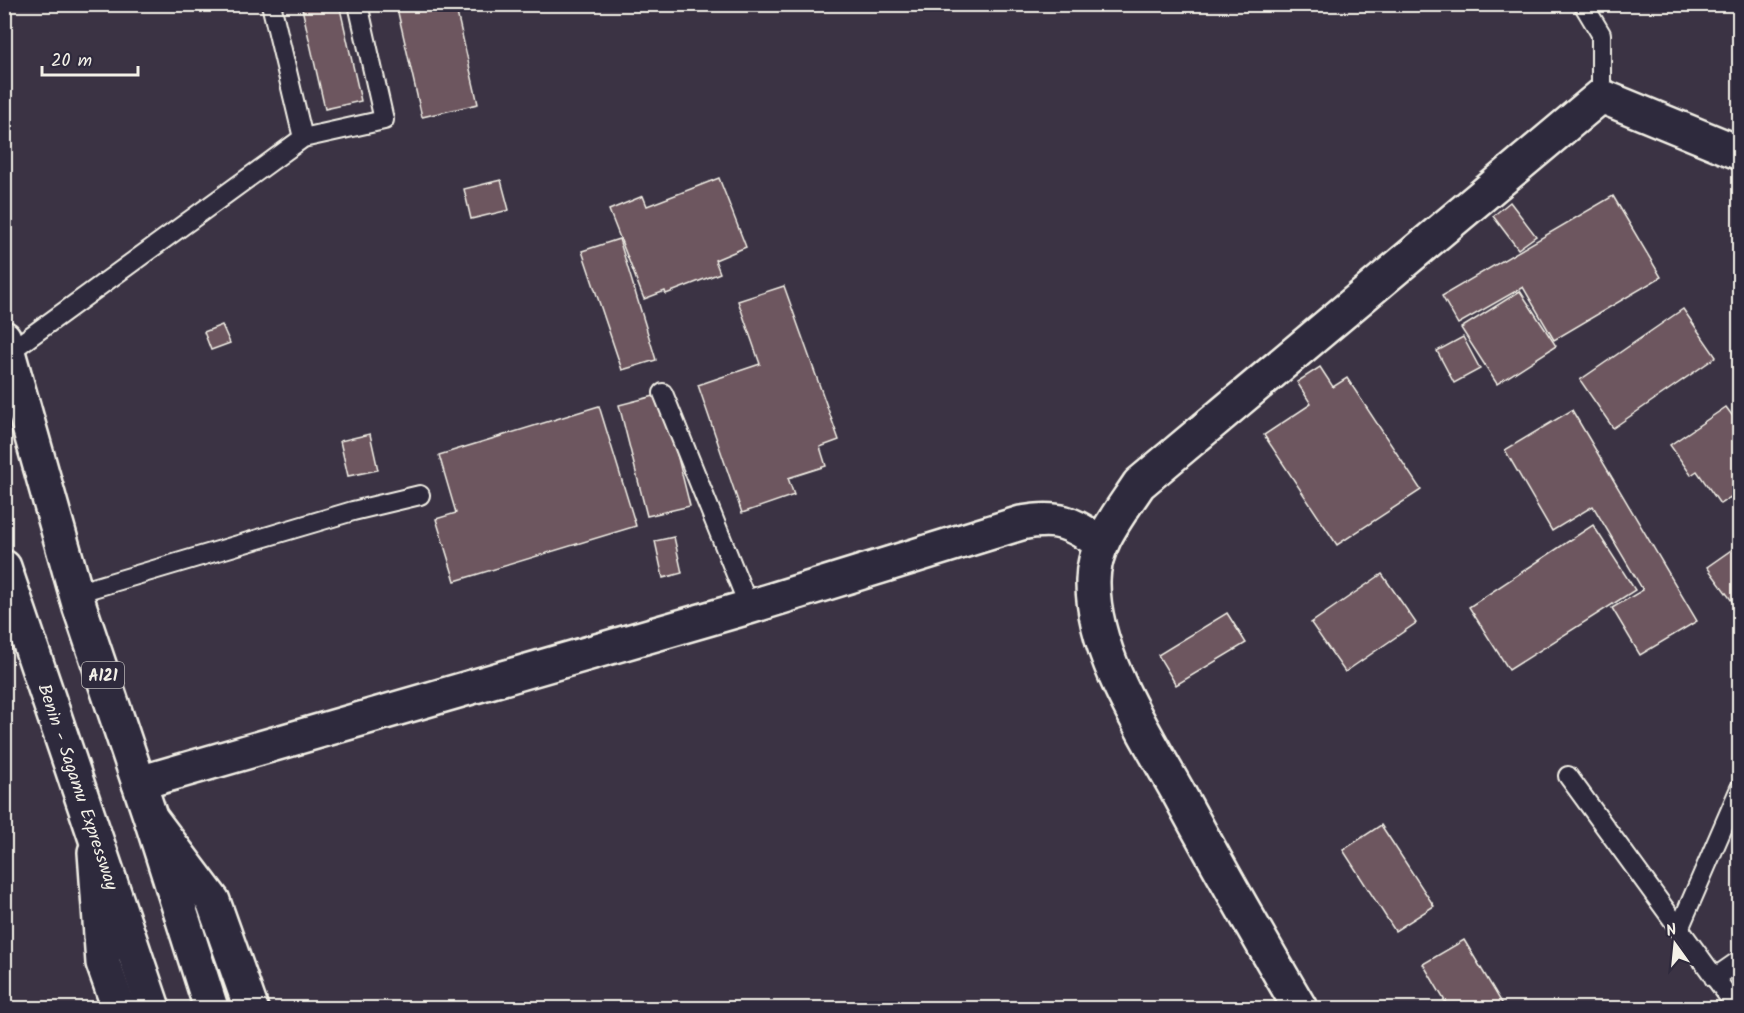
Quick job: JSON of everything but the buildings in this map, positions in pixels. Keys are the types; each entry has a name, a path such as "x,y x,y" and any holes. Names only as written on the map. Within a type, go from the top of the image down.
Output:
{"main road":[{"path":"1300,1008 1235,896 1122,691 1096,618 1092,579 1101,543 1139,484 1600,96 1740,153"},
{"name":"A121","path":"7,345 76,593 152,819 211,1008"},
{"path":"139,783 749,607 1038,519 1047,518 1072,523 1101,543"},
{"name":"Benin - Sagamu Expressway","path":"4,567 153,1008"},
{"path":"152,819 213,901 251,1008"},
{"path":"94,832 103,963 119,1008"}],"lane":[{"path":"271,4 303,138"},
{"path":"7,345 303,138 384,120 358,4"},
{"path":"1583,4 1601,34 1600,96"},
{"path":"663,393 749,607"},
{"path":"76,593 353,511 420,495"},
{"path":"1568,776 1737,1008"},
{"path":"1679,929 1740,788"},
{"path":"1714,978 1740,960"}]}
